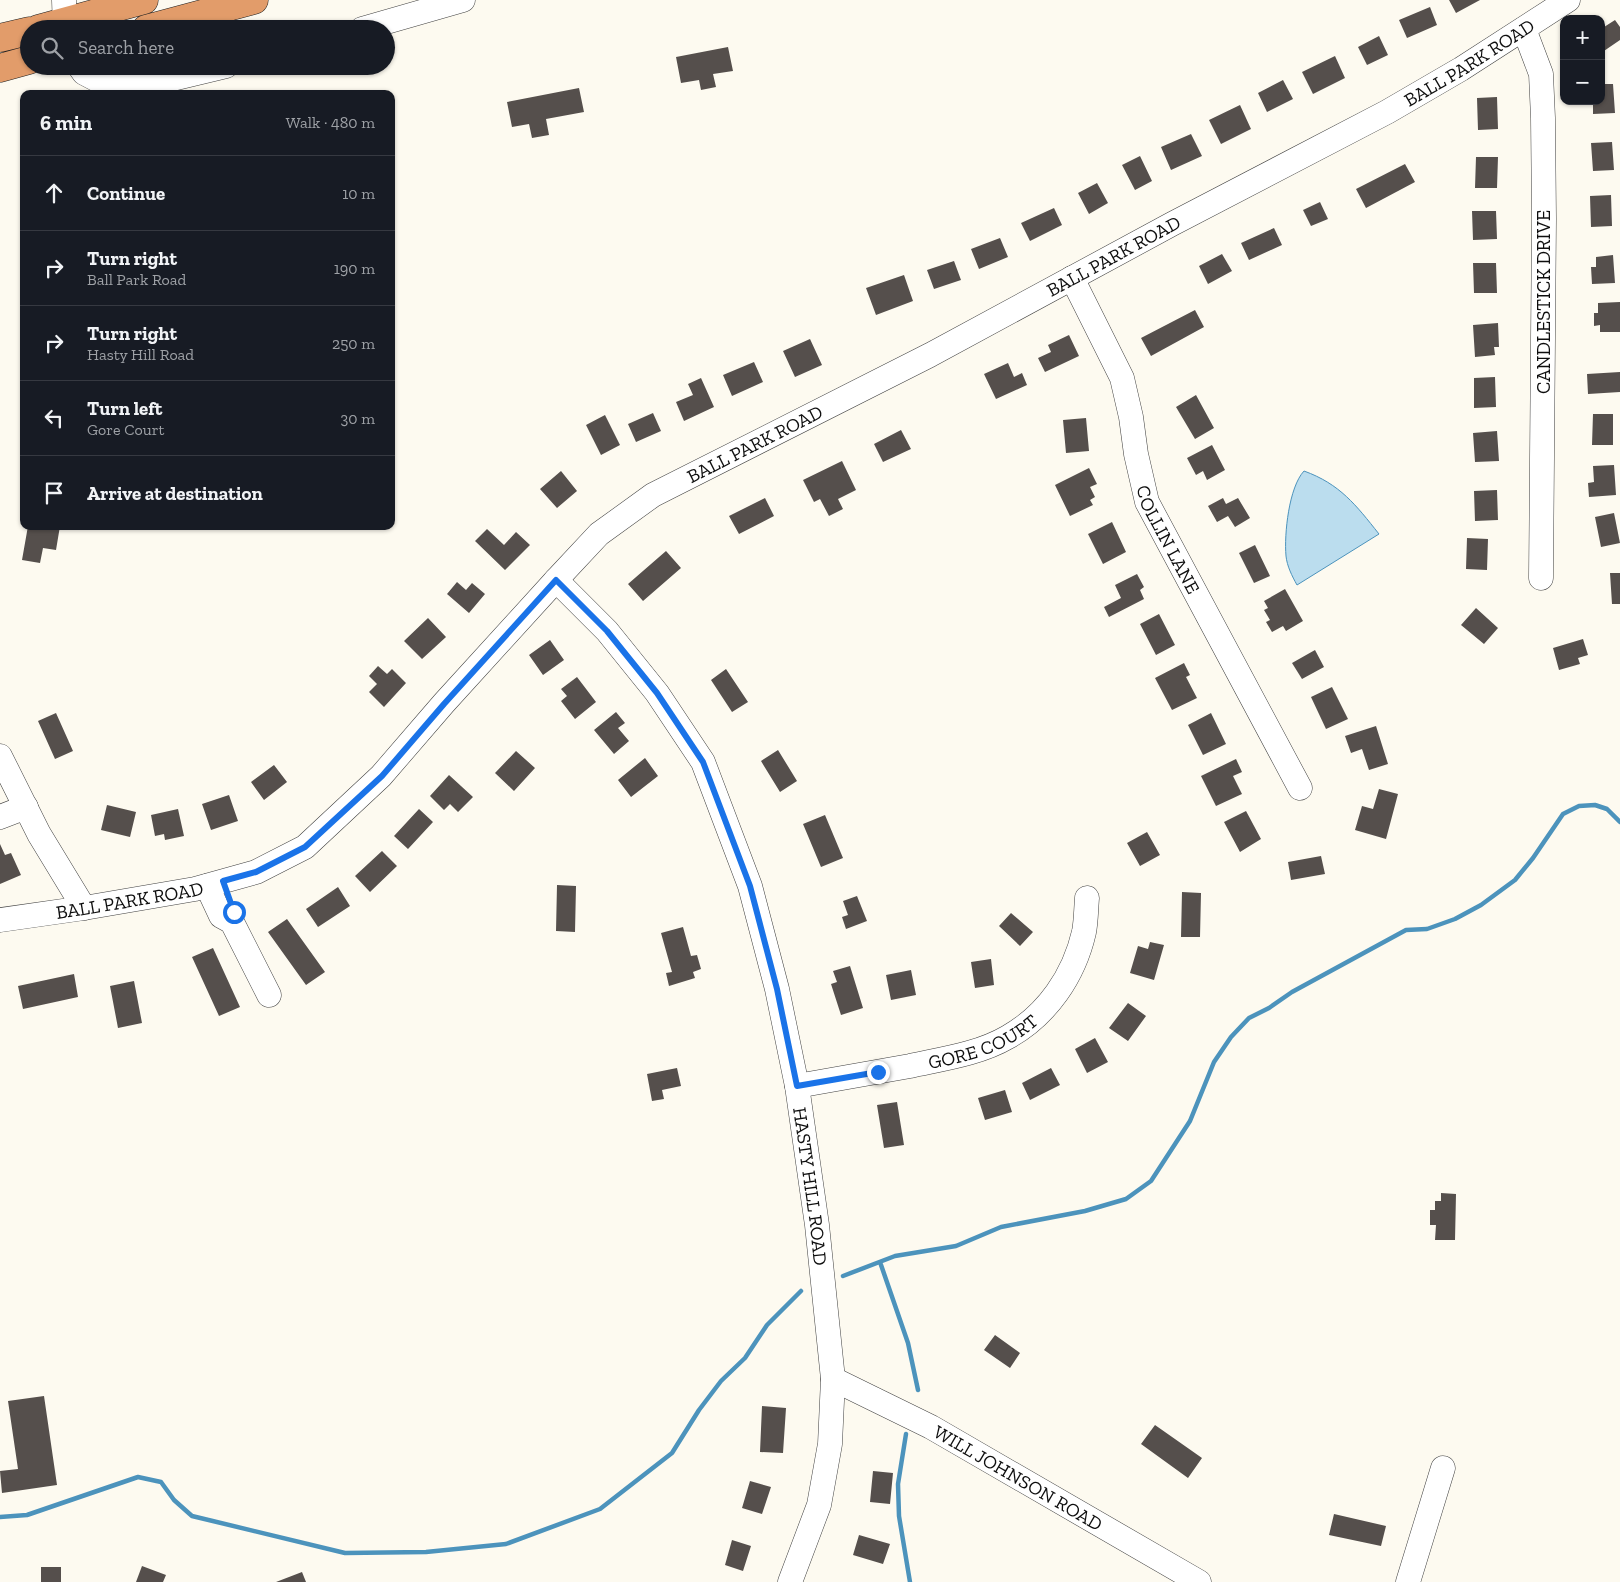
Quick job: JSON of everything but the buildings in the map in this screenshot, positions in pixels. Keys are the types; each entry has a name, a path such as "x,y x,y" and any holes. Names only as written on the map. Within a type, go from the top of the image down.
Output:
{"highway":[{"path":"58,20 144,0"},
{"path":"180,20 254,0"},
{"path":"0,38 20,33"},
{"path":"0,68 20,62"}],"street":[{"path":"393,20 463,0"},
{"name":"BALL PARK ROAD","path":"0,920 195,889 256,872 305,847 382,776 444,704 600,534 653,495 930,355 1386,112 1461,69 1568,0"},
{"name":"CANDLESTICK DRIVE","path":"1524,30 1541,74 1543,118 1541,578"},
{"path":"88,75 107,85 147,85 189,75"},
{"name":"COLLIN LANE","path":"1072,278 1122,378 1147,502 1300,788"},
{"name":"HASTY HILL ROAD","path":"556,580 607,631 657,693 703,762 750,886 777,989 797,1086 817,1225 834,1379 830,1444 820,1505 790,1582"},
{"path":"0,756 39,834 84,908"},
{"path":"0,817 26,807"},
{"path":"215,883 234,912 232,922 269,995"},
{"name":"GORE COURT","path":"797,1086 939,1060 978,1050 1007,1038 1032,1020 1055,997 1074,963 1084,932 1087,898"},
{"name":"WILL JOHNSON ROAD","path":"834,1379 931,1427 1199,1582"},
{"path":"1408,1582 1443,1468"}],"water":[{"path":"1304,471 1328,482 1346,496 1379,534 1297,585 1287,560 1286,536 1291,499 1299,478"}],"waterway":[{"path":"843,1276 895,1256 956,1246 1001,1227 1085,1211 1126,1199 1151,1181 1190,1121 1214,1062 1231,1037 1249,1018 1269,1008 1292,992 1406,930 1427,929 1455,919 1481,905 1515,880 1533,858 1563,814 1579,806 1595,805 1607,809 1620,822"},
{"path":"880,1262 908,1343 918,1390"},
{"path":"0,1517 27,1515 138,1477 161,1482 174,1500 192,1516 345,1553 426,1552 506,1544 600,1509 672,1453 699,1410 721,1381 745,1358 767,1325 801,1291"},
{"path":"906,1434 898,1484 899,1516 910,1582"}],"route":[{"path":"234,912 223,881 256,872 305,847 382,776 556,580 607,631 657,693 703,762 750,886 777,989 797,1086 878,1072"}]}
